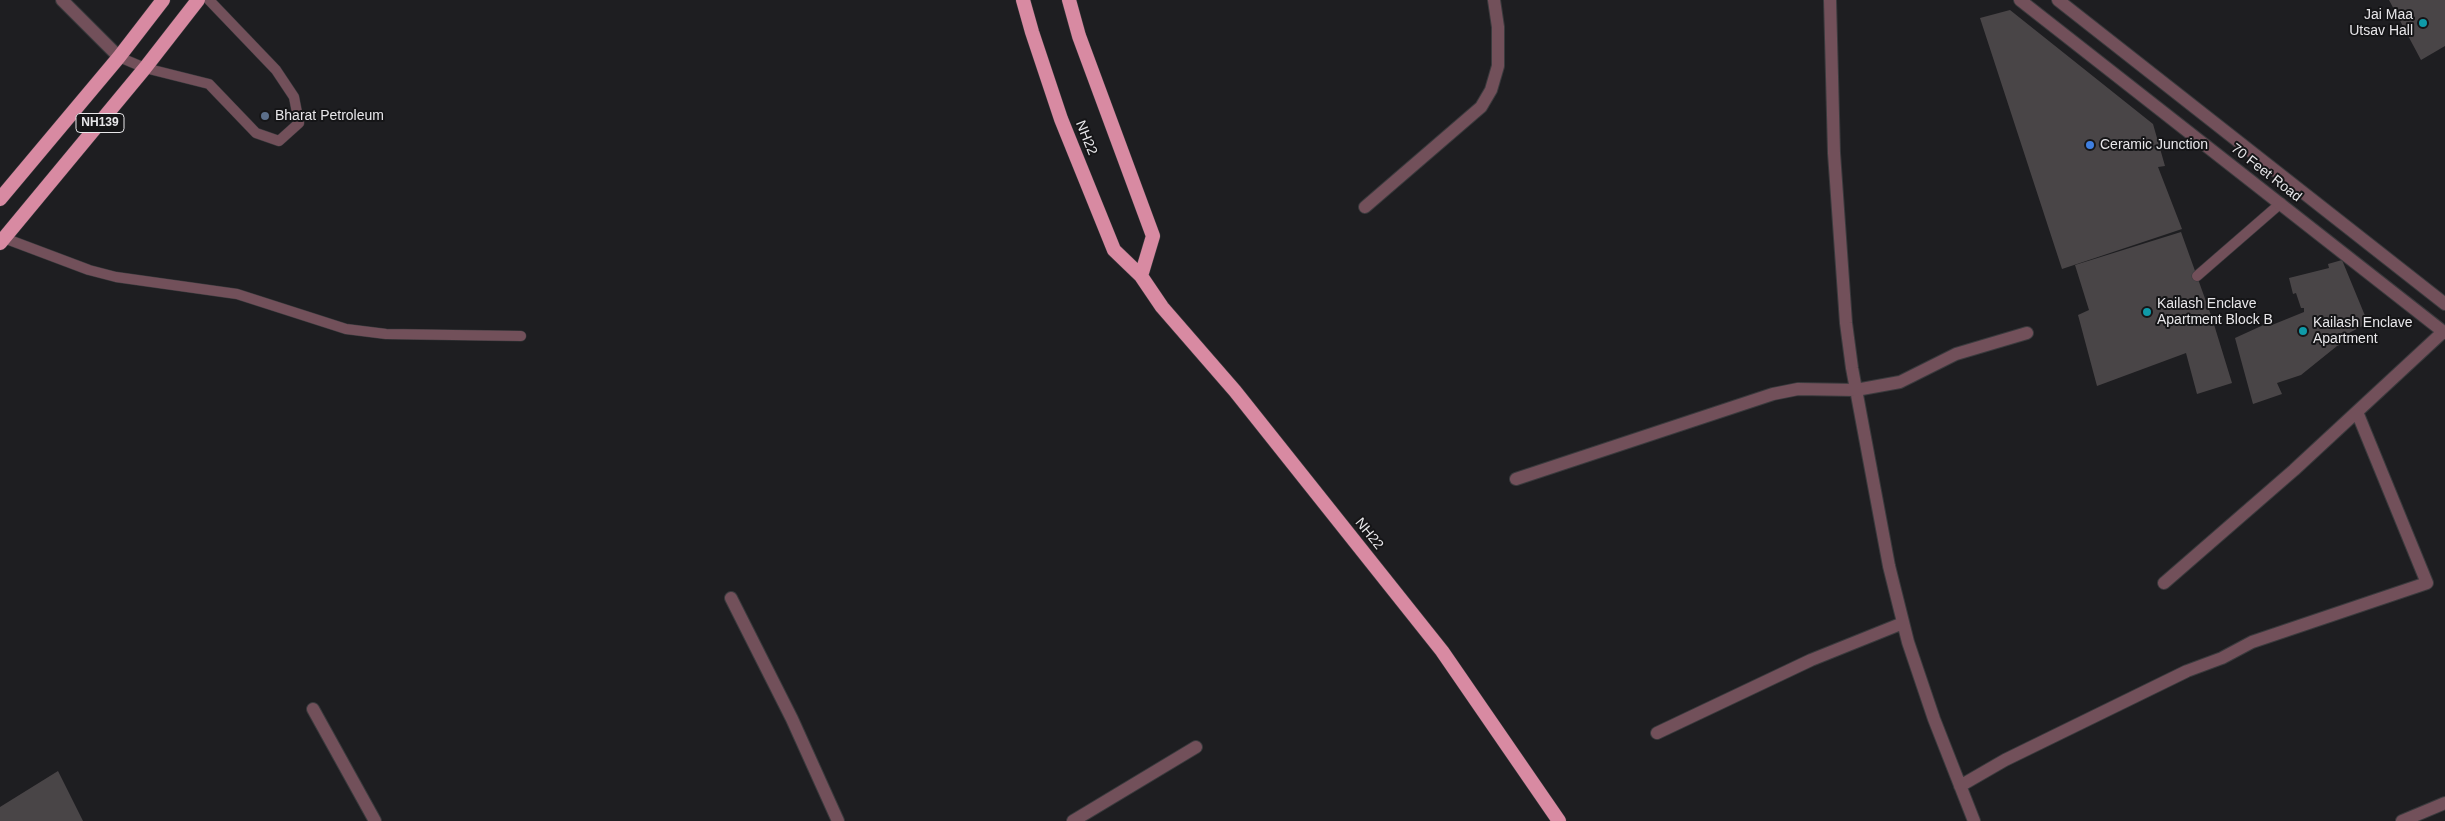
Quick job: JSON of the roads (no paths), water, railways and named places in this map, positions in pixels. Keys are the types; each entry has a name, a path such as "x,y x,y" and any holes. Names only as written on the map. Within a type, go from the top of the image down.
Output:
{"highway":[{"name":"NH139","path":"0,199 119,57 163,0"},
{"name":"NH139","path":"2,240 145,68 198,0"},
{"name":"NH22","path":"1024,0 1032,32 1060,119 1114,250 1141,276 1162,307 1235,391 1442,651 1560,821"},
{"name":"NH22","path":"1069,0 1079,36 1153,236 1141,276"}],"street":[{"path":"62,0 119,57"},
{"path":"1365,207 1466,123 1481,107 1491,90 1498,66 1498,27 1494,0"},
{"path":"1830,0 1834,153 1846,323 1856,390 1889,566 1903,622 1934,719 1974,821"},
{"name":"70 Feet Road","path":"2020,0 2379,280 2444,333"},
{"path":"2037,13 2059,0"},
{"name":"70 Feet Road","path":"2059,0 2445,304"},
{"path":"2379,280 2393,263"},
{"path":"1516,479 1773,394 1812,388 1856,390 1900,382 1956,354 2027,333"},
{"path":"2164,583 2444,333"},
{"path":"1960,786 2006,760 2187,671 2222,658 2252,642 2275,633 2364,606 2427,583 2357,412"},
{"path":"731,598 792,719 838,821"},
{"path":"1657,733 1812,660 1903,622"},
{"path":"313,709 375,821"},
{"path":"1074,821 1196,747"},
{"path":"2402,821 2430,816 2445,803"}],"lane":[{"path":"119,57 145,68 209,84 256,133 279,141 299,123 294,97 276,70 209,0"},
{"path":"2197,276 2281,204"},
{"path":"2,240 89,270 116,277 237,294 346,329 386,334 521,336"}],"place":[{"name":"Jai Maa Utsav Hall","path":"2423,23"},
{"name":"Bharat Petroleum","path":"265,116"},
{"name":"Ceramic Junction","path":"2090,145"},
{"name":"Kailash Enclave Apartment Block B","path":"2147,312"},
{"name":"Kailash Enclave Apartment","path":"2303,331"}]}
